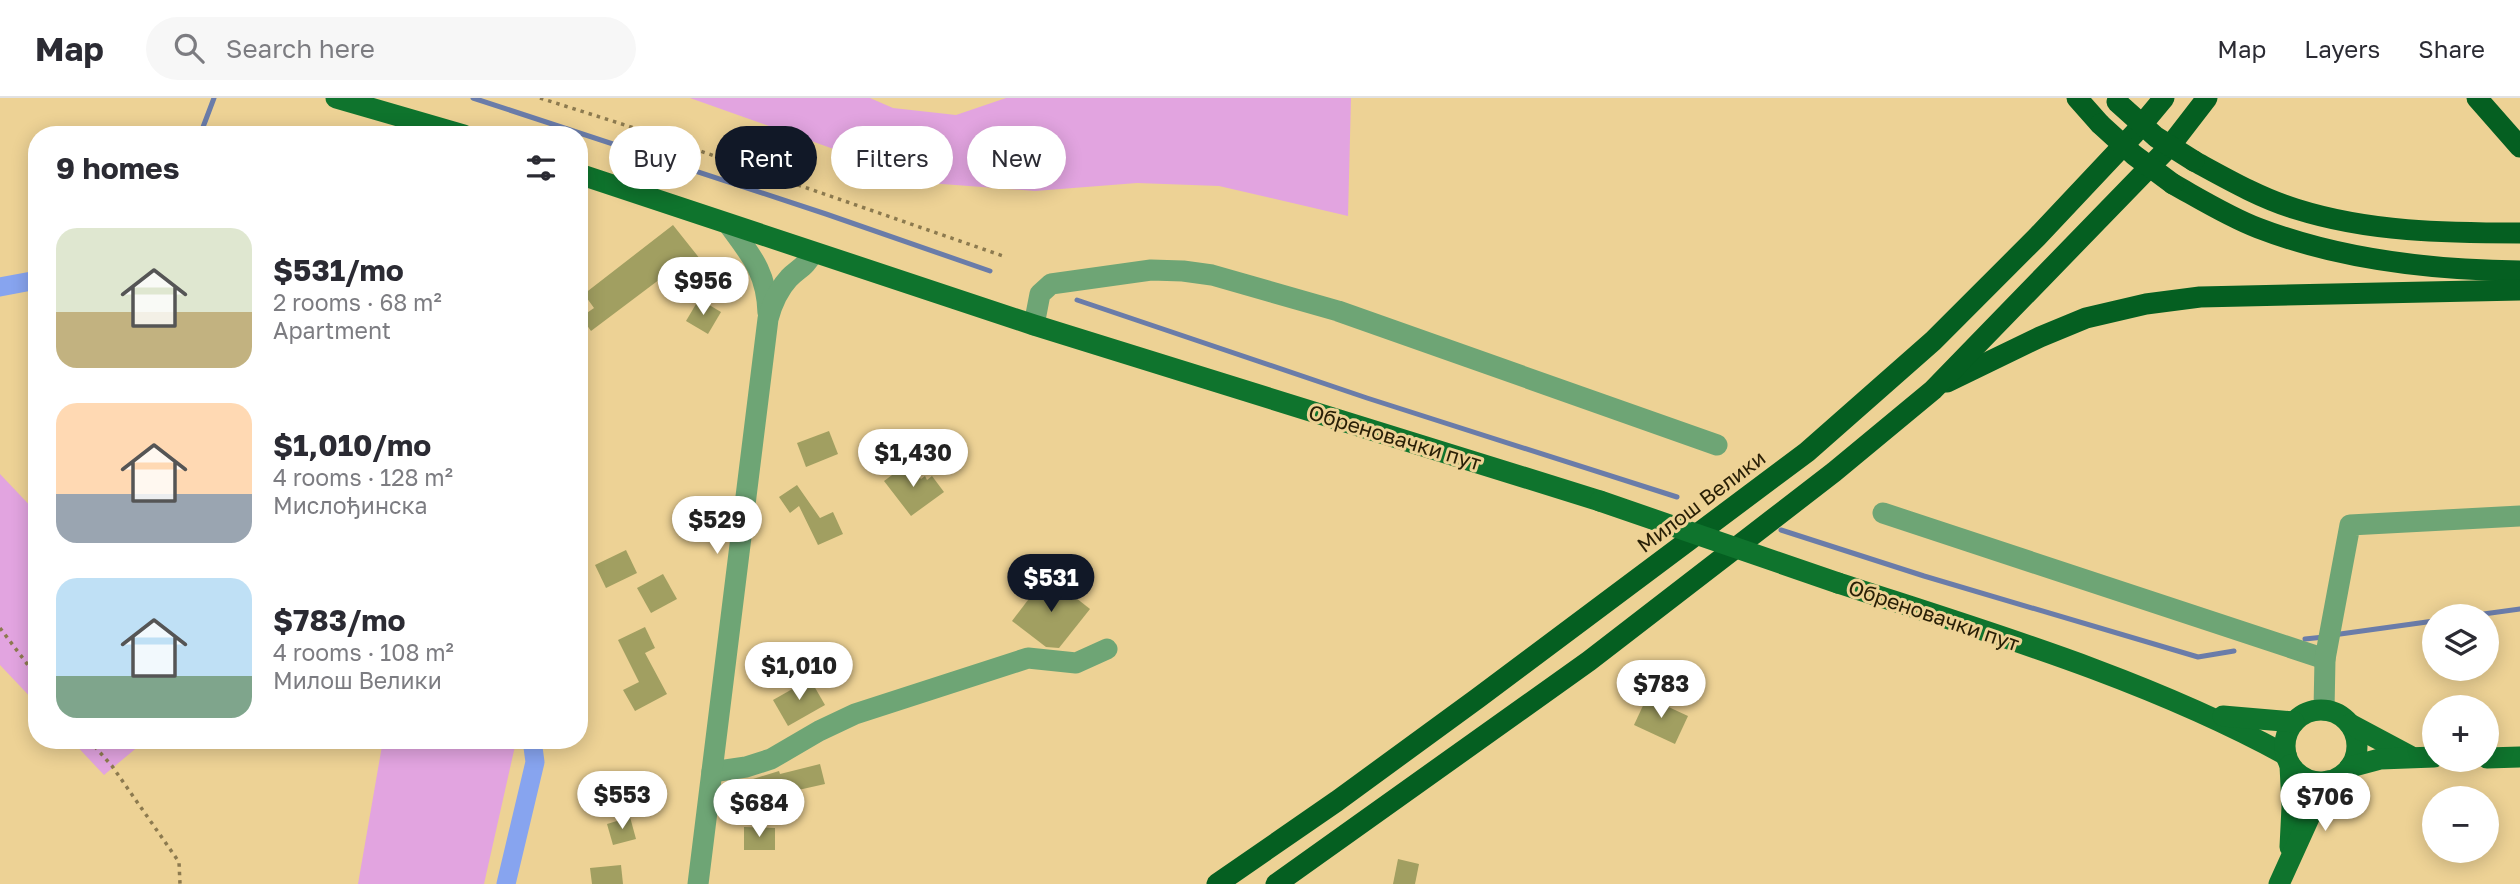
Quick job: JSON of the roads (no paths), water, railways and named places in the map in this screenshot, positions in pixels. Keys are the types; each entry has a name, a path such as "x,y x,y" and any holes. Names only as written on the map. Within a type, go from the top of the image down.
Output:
{"highway":[{"path":"2077,98 2100,124 2134,155 2173,184 2255,227 2337,253 2450,268 2520,271"},
{"name":"Милош Велики","path":"1217,884 1478,698 1807,452 1933,341 2038,237 2164,98"},
{"path":"1276,884 1589,661 1834,471 1933,390 2170,146 2207,98"},
{"path":"2477,98 2520,147"},
{"path":"2115,100 2156,138 2194,161 2245,188 2296,209 2355,223 2441,233 2520,233"},
{"path":"1933,390 2040,337 2086,318 2146,304 2200,297 2520,290"}],"main road":[{"path":"336,98 433,126"},
{"name":"Обреновачки пут","path":"588,177 1034,325 1600,501 2004,637 2207,715 2288,760"},
{"path":"2283,875 2292,832 2286,734 2294,722 2308,712 2334,712 2350,724 2410,757"},
{"name":"Обреновачки пут","path":"2207,715 2294,722"},
{"path":"2350,724 2356,736 2357,749 2350,767"},
{"path":"2288,760 2300,776 2314,781 2328,781 2337,778 2350,767 2380,760 2422,757"},
{"path":"2499,758 2520,757"},
{"path":"2283,875 2328,781"}],"street":[{"path":"698,884 768,320 766,291 760,269 754,256 729,225"},
{"path":"768,320 779,290 807,264 812,253"},
{"path":"1034,325 1040,294 1051,284 1151,270 1212,275 1338,311 1717,445"},
{"path":"1883,513 2325,659"},
{"path":"2324,710 2325,659 2350,525 2520,516"},
{"path":"712,772 747,767 771,759 855,714 1028,658 1076,663 1107,649"}],"waterway":[{"path":"203,126 214,98"},
{"path":"473,98 558,126"},
{"path":"588,136 990,271"},
{"path":"0,287 28,282"},
{"path":"1077,300 1367,398 1677,497"},
{"path":"1781,530 1924,576 2198,657 2234,651"},
{"path":"2499,612 2520,609"},
{"path":"2333,635 2422,623"},
{"path":"2305,639 2324,637"},
{"path":"506,884 535,762 533,749"}]}
